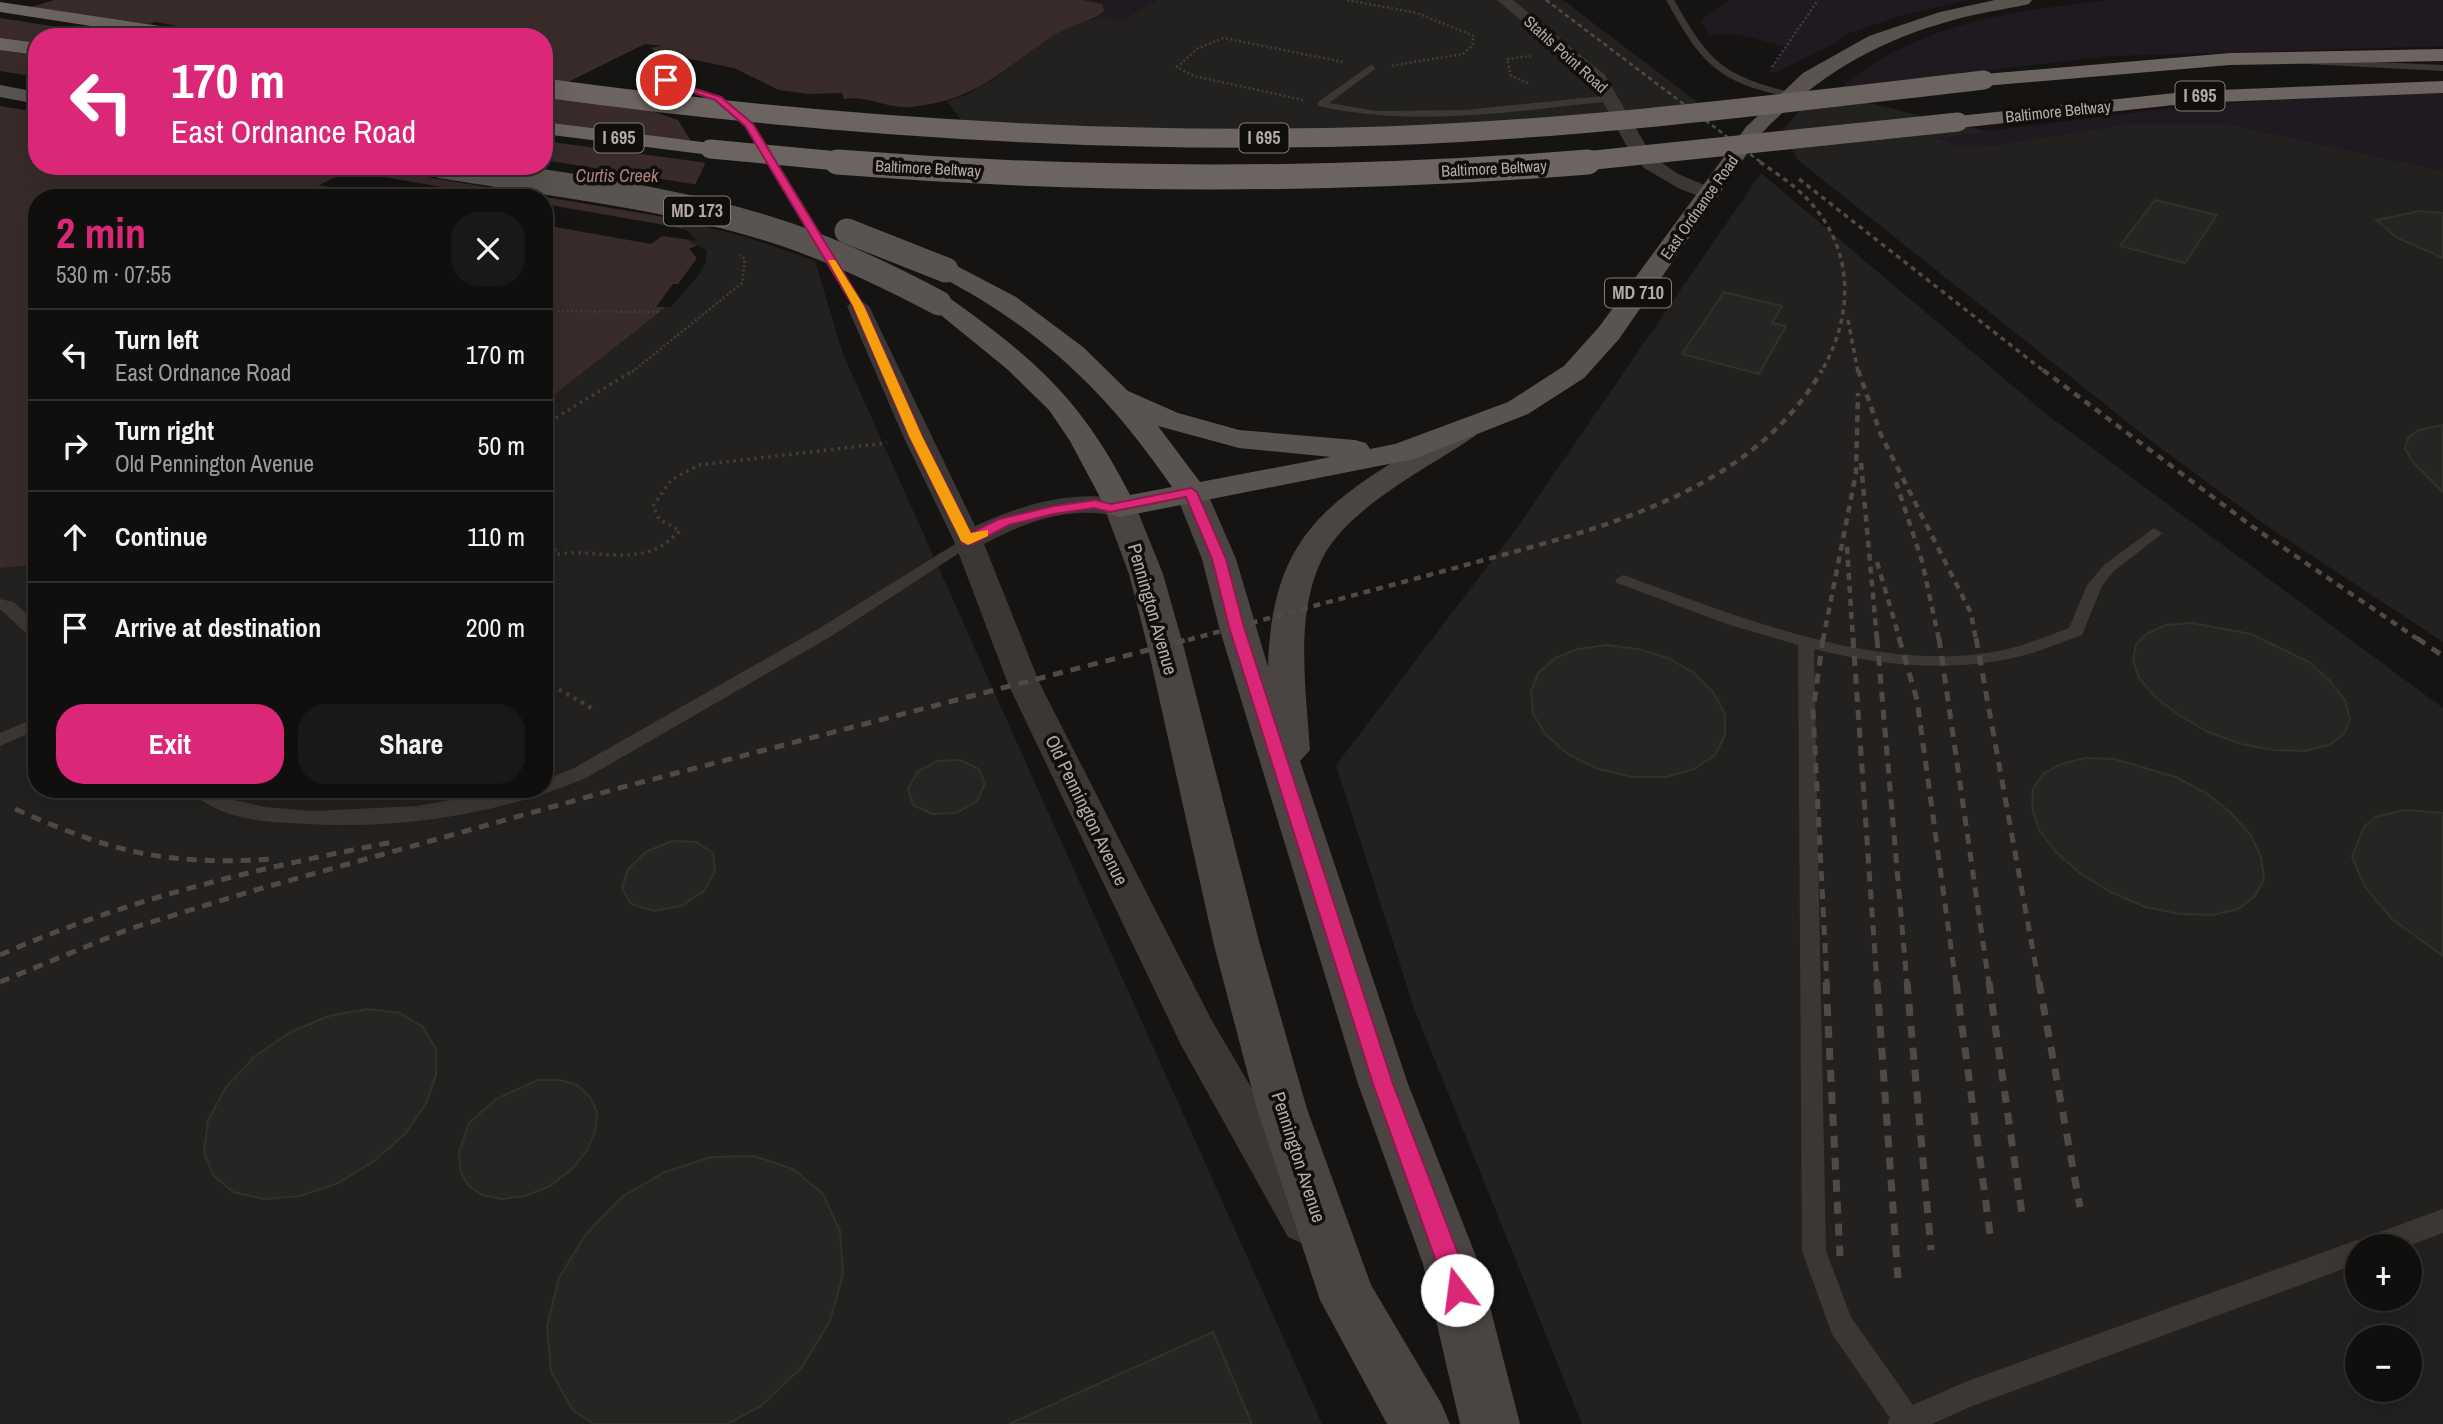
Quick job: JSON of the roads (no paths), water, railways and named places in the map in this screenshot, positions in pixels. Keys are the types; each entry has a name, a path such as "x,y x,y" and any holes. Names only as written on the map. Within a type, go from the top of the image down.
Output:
{"highway":[{"path":"0,7 140,28"},
{"path":"0,44 28,48"},
{"name":"Baltimore Beltway","path":"553,89 680,106 921,129 1156,138 1386,136 1623,121 1984,80 2230,59 2443,55"},
{"name":"Baltimore Beltway","path":"553,129 777,157 901,167 1058,174 1267,176 1408,173 1622,159 2193,97 2443,87"}],"main road":[{"name":"East Ordnance Road","path":"1115,508 1403,452 1518,408 1574,372 1609,333 1753,131 1787,94 1846,52 1887,34 1937,18 2023,0"},
{"path":"0,75 28,80"},
{"path":"0,91 28,96"},
{"name":"MD 173","path":"553,167 727,196 786,210 946,270 1025,314 1066,345 1112,391 1161,447 1191,492 1219,559 1237,627 1383,1084 1451,1264 1490,1424"},
{"name":"Pennington Avenue","path":"495,175 641,200 761,226 874,268 939,303 1017,364 1060,405 1095,458 1146,574 1237,945 1282,1109 1348,1300 1420,1424"},
{"path":"1112,391 1173,422 1208,432 1303,446 1403,452"},
{"path":"1293,801 1286,658 1290,613 1310,551 1341,516 1464,430"}],"street":[{"name":"Stahls Point Road","path":"1504,0 1599,79 1613,98 1650,163 1682,183 1710,194"},
{"name":"Old Pennington Avenue","path":"858,306 915,436 968,541 1024,684 1196,1032 1348,1300"},
{"name":"East Ordnance Road","path":"968,541 1013,540 1102,519 1115,508"}],"lane":[{"path":"1671,0 1693,41 1713,68 1757,87 1787,94"},
{"path":"2230,59 2443,68"},
{"path":"1372,67 1321,104 1376,114 1464,113 1613,98"},
{"path":"651,76 718,99 749,124 858,306"},
{"path":"1623,580 1738,624 1806,643 1879,657 1942,662 2042,647 2076,631 2095,585 2109,568 2154,533"},
{"path":"553,784 580,773 824,633 968,541"},
{"path":"0,604 8,606 28,625"},
{"path":"1806,643 1814,1251 1841,1325 1905,1423 1965,1395 2345,1256"},
{"path":"0,740 28,727"},
{"path":"216,798 243,811 343,820 487,804 509,798"},
{"path":"2418,1234 2439,1228"}],"water":[{"name":"Curtis Creek","path":"54,0 1083,0 1102,4 1104,11 1094,18 1061,31 976,89 958,97 911,107 844,99 842,93 808,94 779,90 734,68 655,52 651,48 661,46 645,44 568,82 678,120 705,164 678,221 690,242 707,250 706,262 665,308 553,396 553,189 28,189 28,566 0,568 0,17"}],"railway":[{"path":"1546,0 1762,163"},
{"path":"1760,162 1794,187 1817,211 1831,232 1840,254 1844,301 1833,348 1822,370"},
{"path":"1799,179 2045,372"},
{"path":"1848,320 1858,372"},
{"path":"1188,640 1549,542 1655,506 1704,482 1750,452 1789,415 1822,370"},
{"path":"1858,370 1881,435 1971,613 1976,640"},
{"path":"2043,370 2253,527 2419,640"},
{"path":"1823,640 1856,473 1858,393"},
{"path":"1861,463 1877,640"},
{"path":"1896,482 1922,561 1939,640"},
{"path":"1847,547 1853,640"},
{"path":"1877,562 1900,640"},
{"path":"0,982 129,929 252,891 623,787 1194,638"},
{"path":"1823,638 1813,711 1827,984"},
{"path":"1853,638 1877,984"},
{"path":"1877,638 1907,984"},
{"path":"1899,638 1917,700 1956,984"},
{"path":"1939,638 1989,984"},
{"path":"1976,638 2039,984"},
{"path":"2417,638 2443,656"},
{"path":"15,809 81,836 140,853 200,860 272,859"},
{"path":"0,955 144,901 243,874 393,842"},
{"path":"1826,982 1840,1256"},
{"path":"1877,982 1898,1278"},
{"path":"1907,982 1931,1250"},
{"path":"1956,982 1991,1241"},
{"path":"1989,982 2023,1221"},
{"path":"2039,982 2080,1207"}]}
